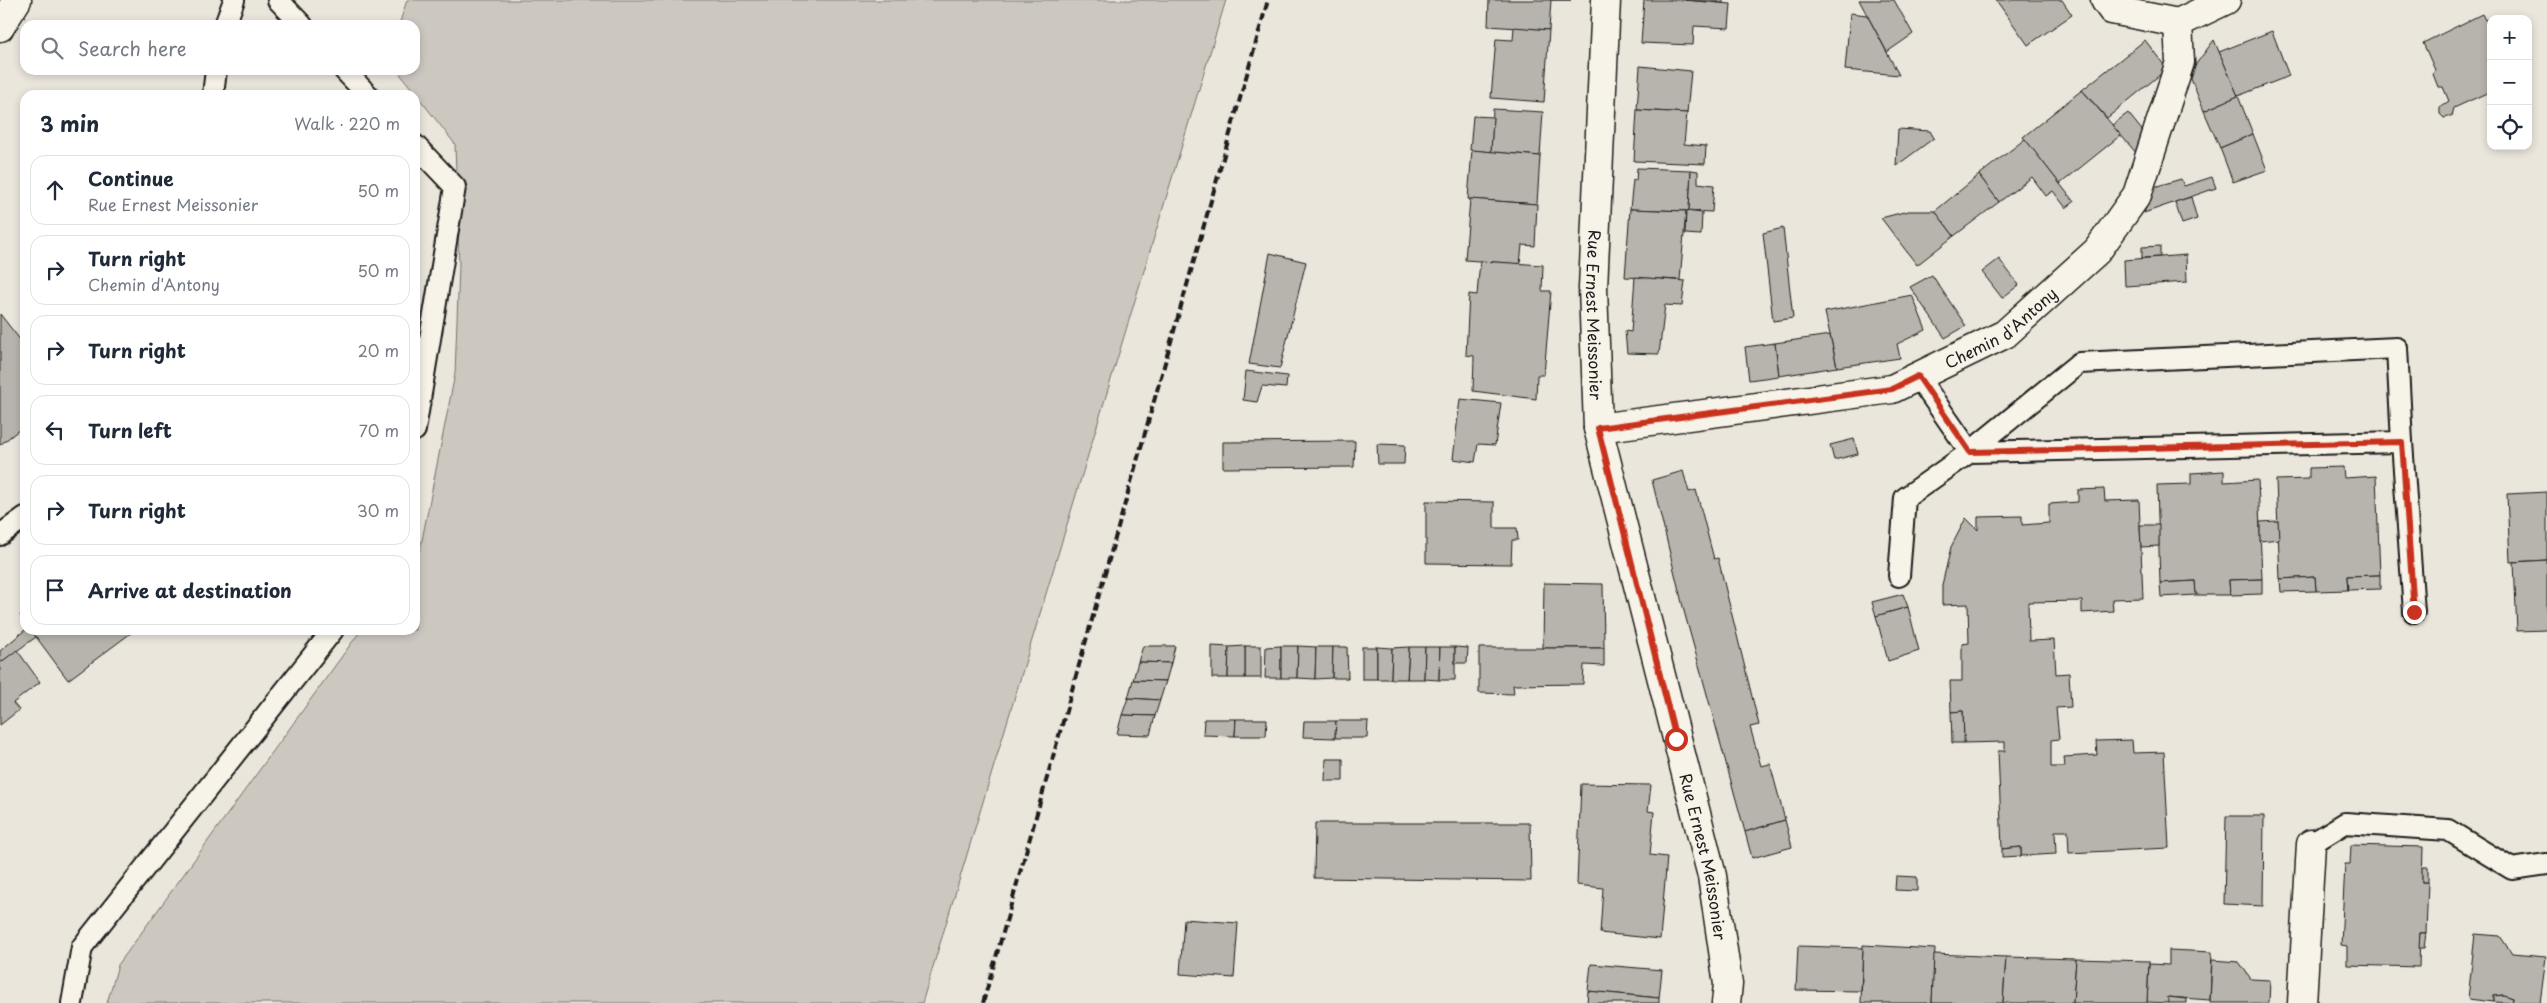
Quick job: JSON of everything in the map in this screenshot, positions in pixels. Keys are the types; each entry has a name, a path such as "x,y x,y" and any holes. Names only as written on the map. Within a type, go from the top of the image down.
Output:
{"street":[{"path":"0,27 18,0"},
{"name":"Rue Ernest Meissonier","path":"1606,0 1593,288 1598,428 1712,876 1728,984 1726,1003"},
{"path":"2104,0 2112,10 2178,23 2226,0"},
{"name":"Chemin d'Antony","path":"1598,428 1892,389 2005,334 2097,251 2137,195 2180,62 2178,23"},
{"path":"2302,1003 2311,844"}],"lane":[{"path":"227,20 234,0"},
{"path":"278,0 297,20"},
{"path":"214,90 215,75"},
{"path":"349,75 363,90"},
{"path":"420,150 455,187 420,400"},
{"path":"1899,576 1905,498 1970,452 2079,363 2397,348 2414,612"},
{"path":"1918,376 1970,452"},
{"path":"1970,452 2402,442"},
{"path":"0,535 20,521"},
{"path":"72,1003 82,947 329,635"},
{"path":"2311,844 2345,823 2448,830 2512,869 2547,864"}],"shaded area":[{"path":"407,0 1226,0 922,1003 107,1003 118,965 357,635 420,635 420,550 455,374 459,266 455,144 420,99 420,90 413,90 401,75 420,75 420,20 401,20"}],"building":[{"path":"1489,0 1551,0 1549,30 1488,26"},
{"path":"1644,0 1685,0 1731,4 1729,28 1694,26 1693,45 1641,43"},
{"path":"1685,0 1723,0 1723,3"},
{"path":"1859,0 1894,0 1913,34 1887,52"},
{"path":"1996,0 2062,0 2072,15 2028,45"},
{"path":"1850,13 1867,15 1899,75 1845,70"},
{"path":"2482,14 2485,20 2487,19 2487,93 2454,108 2452,116 2444,118 2440,114 2440,107 2449,101 2443,87 2438,87 2433,74 2435,70 2423,43"},
{"path":"1514,27 1549,30 1544,102 1491,98 1496,39 1513,40"},
{"path":"2272,31 2289,76 2238,96 2219,52"},
{"path":"2145,40 2167,69 2107,118 2082,90"},
{"path":"2214,40 2238,96 2204,111 2191,79 2196,64"},
{"path":"1640,66 1691,71 1687,113 1637,110"},
{"path":"2082,90 2121,135 2060,184 2023,137"},
{"path":"2238,96 2253,134 2220,148 2204,111"},
{"path":"1493,109 1543,112 1540,156 1491,152"},
{"path":"1637,110 1687,113 1684,144 1706,146 1705,164 1634,161"},
{"path":"2128,113 2145,134 2138,155 2112,125"},
{"path":"1473,116 1493,117 1491,152 1470,150"},
{"path":"1898,129 1930,131 1934,138 1896,166"},
{"path":"2253,134 2267,170 2233,182 2220,148"},
{"path":"2025,139 2074,202 2066,208 2053,191 2046,196 2032,177 1999,202 1979,175"},
{"path":"1472,150 1540,156 1537,204 1468,199"},
{"path":"1637,168 1691,170 1689,211 1630,209 1633,180 1636,181"},
{"path":"1691,170 1698,171 1698,183 1714,185 1712,212 1689,211"},
{"path":"1979,175 1999,202 1954,236 1935,211"},
{"path":"2212,177 2216,188 2144,213 2154,187 2181,179 2184,186"},
{"path":"2191,197 2197,219 2182,224 2175,202"},
{"path":"1470,199 1537,204 1535,246 1522,245 1520,264 1465,260"},
{"path":"1630,209 1686,211 1680,280 1625,277"},
{"path":"1686,211 1702,213 1701,235 1685,234"},
{"path":"1908,211 1935,211 1954,236 1917,265 1881,218"},
{"path":"1783,228 1793,318 1773,321 1763,233"},
{"path":"2160,246 2160,257 2142,258 2142,247"},
{"path":"1270,253 1306,262 1280,368 1249,364"},
{"path":"2186,255 2187,282 2125,286 2124,260"},
{"path":"1999,259 2019,285 2002,298 1982,272"},
{"path":"1480,261 1543,265 1542,291 1551,291 1544,375 1537,375 1536,399 1473,391 1474,356 1466,355 1469,294 1477,295"},
{"path":"1932,275 1966,326 1945,338 1910,287"},
{"path":"1635,277 1685,281 1682,306 1665,305 1659,354 1627,353 1625,331 1631,332"},
{"path":"1912,295 1926,330 1897,344 1900,358 1837,367 1825,312"},
{"path":"0,314 20,340 20,429 0,445"},
{"path":"1830,335 1837,367 1779,376 1775,343"},
{"path":"1775,343 1779,376 1749,380 1745,347"},
{"path":"1246,371 1287,376 1286,388 1262,386 1257,402 1243,400"},
{"path":"1460,399 1501,403 1495,445 1478,444 1475,462 1453,459"},
{"path":"1854,439 1858,454 1834,460 1830,445"},
{"path":"1355,441 1354,467 1223,468 1223,442"},
{"path":"1377,444 1405,445 1404,464 1378,464"},
{"path":"2343,467 2344,478 2376,476 2380,575 2347,576 2348,590 2316,591 2315,577 2280,579 2276,480 2309,479 2309,468"},
{"path":"1683,471 1689,492 1696,490 1714,559 1718,558 1759,725 1750,727 1761,766 1770,764 1785,820 1745,832 1684,611 1652,480"},
{"path":"2224,471 2224,482 2258,480 2262,579 2229,580 2230,595 2196,595 2195,581 2160,583 2157,485 2191,484 2191,473"},
{"path":"2104,489 2105,501 2139,500 2143,598 2112,599 2113,611 2082,613 2082,601 2028,602 2029,641 2054,640 2056,674 2069,673 2071,707 2056,708 2059,739 2051,740 2051,767 2065,767 2064,757 2097,755 2096,741 2132,740 2133,753 2164,752 2169,848 2069,853 2068,831 2055,831 2056,854 2021,856 2021,847 2002,849 1998,751 2005,751 2005,742 1964,743 1963,711 1951,712 1950,681 1962,681 1962,644 1969,643 1968,604 1942,605 1942,585 1951,547 1966,518 1978,530 1978,517 2022,516 2022,525 2049,523 2049,504 2078,502 2078,490"},
{"path":"2547,492 2547,560 2510,562 2507,494"},
{"path":"1426,501 1494,502 1494,528 1517,528 1518,540 1512,540 1511,564 1426,563"},
{"path":"2278,521 2279,539 2260,541 2260,522"},
{"path":"2140,525 2159,525 2159,546 2141,547"},
{"path":"2547,560 2547,630 2517,631 2514,562"},
{"path":"2380,575 2380,589 2348,590 2347,576"},
{"path":"2315,577 2316,591 2281,592 2280,579"},
{"path":"2262,579 2262,594 2230,595 2229,580"},
{"path":"2195,581 2196,595 2161,597 2160,583"},
{"path":"1544,583 1603,584 1604,648 1543,648"},
{"path":"1903,594 1908,607 1876,616 1872,602"},
{"path":"1908,607 1919,651 1888,661 1876,616"},
{"path":"20,634 35,635 36,637 0,663 0,651"},
{"path":"35,635 128,635 68,680"},
{"path":"1143,646 1175,646 1171,663 1138,662"},
{"path":"1212,646 1229,647 1228,678 1212,678"},
{"path":"1245,646 1261,646 1261,678 1245,678"},
{"path":"1245,646 1245,678 1228,678 1229,647"},
{"path":"1281,646 1281,678 1265,678 1266,647"},
{"path":"1281,646 1298,646 1297,678 1281,678"},
{"path":"1298,646 1316,647 1315,679 1297,678"},
{"path":"1316,647 1333,647 1332,678 1315,679"},
{"path":"1333,647 1347,647 1348,678 1332,678"},
{"path":"1362,647 1377,647 1377,679 1362,679"},
{"path":"1377,647 1392,648 1391,679 1377,679"},
{"path":"1409,647 1425,647 1424,679 1407,679"},
{"path":"1409,647 1407,679 1391,679 1392,648"},
{"path":"1425,647 1440,647 1439,680 1424,679"},
{"path":"1440,647 1455,647 1455,680 1439,680"},
{"path":"1455,647 1468,648 1467,663 1455,663"},
{"path":"1479,648 1604,648 1604,666 1584,665 1583,684 1513,685 1514,694 1479,693"},
{"path":"17,650 40,682 13,703 19,710 0,725 0,663"},
{"path":"1138,662 1171,663 1166,681 1133,680"},
{"path":"1133,680 1166,681 1160,700 1128,698"},
{"path":"1128,698 1160,700 1155,716 1122,715"},
{"path":"1963,711 1964,743 1952,743 1951,712"},
{"path":"1122,715 1155,716 1150,735 1117,734"},
{"path":"1204,719 1236,719 1235,736 1203,735"},
{"path":"1236,719 1267,719 1266,736 1235,736"},
{"path":"1304,721 1336,721 1335,738 1303,737"},
{"path":"1336,721 1368,721 1367,738 1335,738"},
{"path":"1326,759 1343,759 1343,781 1325,781"},
{"path":"1581,784 1651,785 1648,811 1654,812 1650,855 1667,857 1660,939 1600,933 1603,888 1577,885"},
{"path":"2226,816 2264,816 2263,906 2224,904"},
{"path":"1785,820 1792,847 1752,858 1745,832"},
{"path":"1315,823 1530,823 1531,881 1314,878"},
{"path":"2351,845 2423,847 2422,882 2428,882 2426,933 2420,933 2419,967 2347,965 2347,946 2341,945 2345,864 2350,864"},
{"path":"2021,847 2021,856 2002,857 2002,849"},
{"path":"2422,867 2428,867 2428,882 2422,882"},
{"path":"1896,876 1917,877 1917,891 1895,890"},
{"path":"1184,919 1238,923 1234,978 1180,974"},
{"path":"2420,933 2426,933 2424,948 2419,948"},
{"path":"2475,934 2500,936 2512,954 2546,957 2540,1003 2512,1003 2513,998 2504,995 2494,996 2494,1002 2468,999"},
{"path":"1863,945 1935,949 1932,1003 1861,1003"},
{"path":"1798,946 1863,948 1861,991 1796,990"},
{"path":"2169,950 2212,952 2210,1000 2168,997 2168,1003 2147,1002 2149,964 2169,965"},
{"path":"1934,954 2006,957 2003,1003 1932,1003"},
{"path":"2006,957 2076,959 2073,1003 2003,1003"},
{"path":"2076,959 2149,961 2147,1003 2073,1003"},
{"path":"2212,960 2239,962 2251,979 2270,980 2269,1003 2210,1003"},
{"path":"1591,964 1662,970 1659,998 1588,991"},
{"path":"1588,991 1659,998 1659,1003 1587,1003"},
{"path":"2504,995 2513,998 2512,1003 2494,1002 2494,996"},
{"path":"2168,997 2187,999 2187,1003 2168,1003"}],"railway":[{"path":"983,1003 1268,0"}],"route":[{"path":"1676,739 1598,428 1892,389 1918,376 1970,452 2402,442 2414,612"}]}
